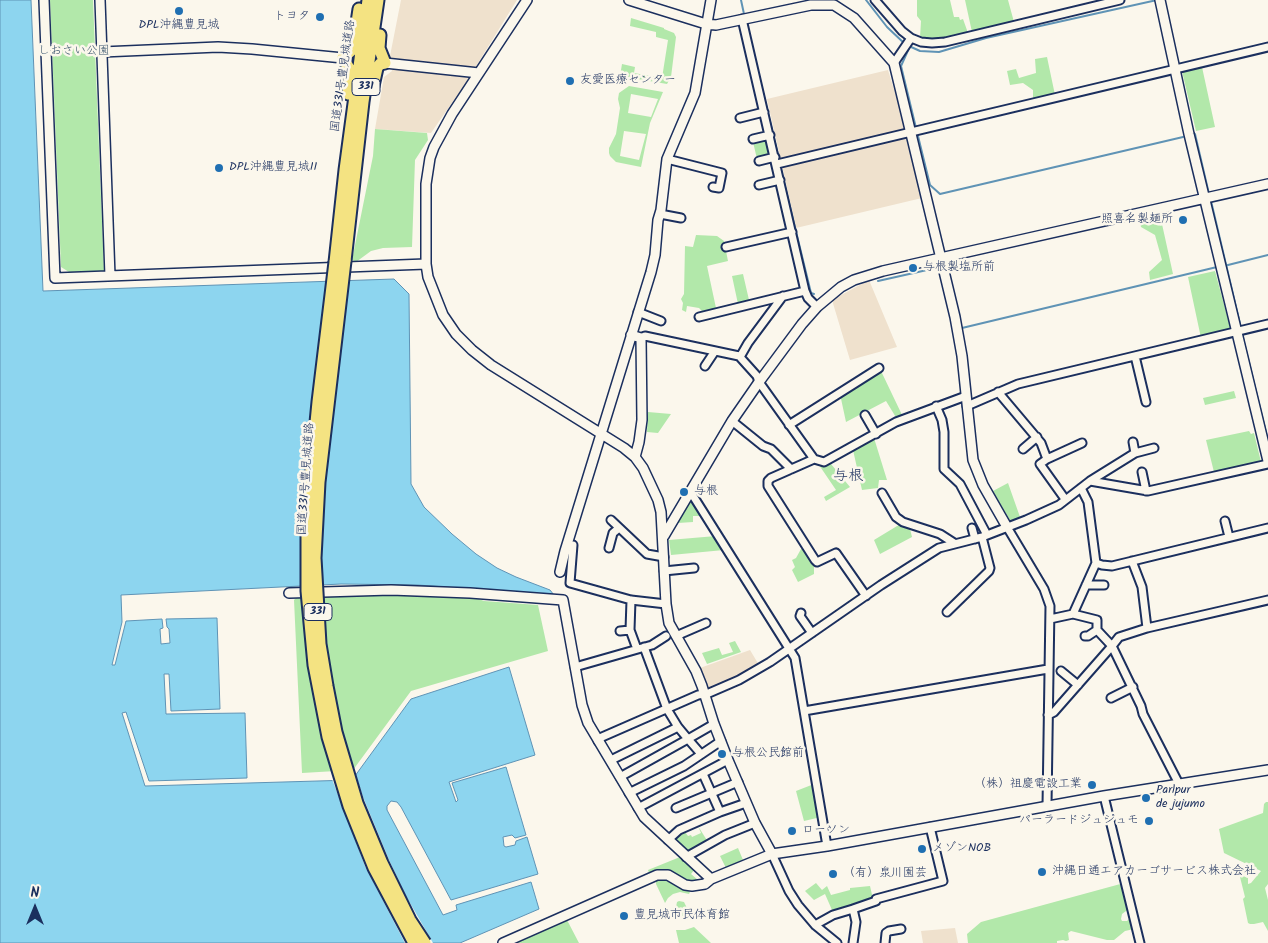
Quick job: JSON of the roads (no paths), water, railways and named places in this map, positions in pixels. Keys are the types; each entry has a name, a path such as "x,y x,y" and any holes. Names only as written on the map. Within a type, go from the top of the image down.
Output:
{"highway":[{"path":"350,172 342,156 350,70 343,58 353,49 360,0"},
{"name":"国道331号豊見城道路","path":"368,0 340,262 318,501 315,558 320,644 336,732 358,803 382,864 410,920 425,943"},
{"name":"国道331号豊見城道路","path":"350,172 363,102 378,0"},
{"path":"350,172 368,133 377,68 380,64 385,63 379,48 379,42 386,0"},
{"name":"国道331号豊見城道路","path":"340,262 317,411 307,514 307,591 314,665 328,737 352,814 374,868 414,943"}],"street":[{"path":"44,0 55,278 426,264"},
{"path":"100,0 110,276"},
{"path":"527,0 445,125 430,158 426,184 426,264 428,277 437,303 449,324 463,342 491,365 601,433 635,457 653,487 661,512 666,604 669,623 696,671 714,724 746,803 789,891 815,925 837,943"},
{"path":"629,0 706,24 716,25 811,5 834,5 854,18 894,63 955,317 973,460 983,485 1048,598 1050,619 1047,806"},
{"path":"560,572 564,551 655,255 667,159 695,93 711,0"},
{"path":"875,0 910,38 932,43 945,42 1120,0"},
{"path":"1090,481 1146,490 1160,489 1268,462 1160,0"},
{"path":"742,19 805,291 808,298 817,307"},
{"path":"894,63 910,38"},
{"path":"102,52 218,47 343,58"},
{"path":"759,161 776,161 911,132 1268,47"},
{"path":"385,63 479,73"},
{"path":"740,118 764,112"},
{"path":"753,139 770,135"},
{"path":"667,159 722,174 719,188 713,187"},
{"path":"758,185 780,180"},
{"path":"663,536 732,421 802,324 829,296 854,280 1268,184"},
{"path":"660,214 681,218"},
{"path":"726,247 792,232"},
{"path":"699,317 805,291"},
{"path":"740,357 748,343 783,296"},
{"path":"638,312 661,321"},
{"path":"967,406 1018,384 1268,324"},
{"path":"631,334 641,338 645,336 740,357 757,376 759,382 814,459 824,462 896,422 966,396"},
{"path":"635,457 642,420 641,338"},
{"path":"705,366 715,350"},
{"path":"1135,356 1146,402"},
{"path":"789,425 878,368"},
{"path":"998,392 1037,437 1047,459"},
{"path":"936,406 942,420 944,432 944,470 960,484 981,537 990,568 947,612"},
{"path":"865,415 876,434"},
{"path":"732,421 763,446 771,449 791,469"},
{"path":"1023,449 1037,437"},
{"path":"1133,442 1135,453"},
{"path":"1066,499 1040,464 1082,443"},
{"path":"598,741 602,737 698,695 704,695 739,680 938,548 981,537 1059,505 1090,481 1135,453 1154,448"},
{"path":"814,459 771,478 768,481 768,486 815,560 817,562 836,553 866,596"},
{"path":"1142,472 1146,490"},
{"path":"1073,614 1096,563 1088,502 1081,488"},
{"path":"690,491 795,658 827,846"},
{"path":"882,493 896,516 903,522 940,534 954,543"},
{"path":"661,512 674,510 681,506"},
{"path":"611,520 647,554 664,557"},
{"path":"1225,521 1229,538"},
{"path":"609,548 613,533 619,528"},
{"path":"972,528 981,537"},
{"path":"1096,563 1112,566 1268,528"},
{"path":"573,545 570,582 598,592 631,600 666,604"},
{"path":"1132,561 1142,587 1147,628"},
{"path":"664,571 694,568"},
{"path":"1086,585 1104,585"},
{"path":"289,593 391,590 470,593 563,600 585,714 598,741 644,818 711,879"},
{"path":"631,600 630,630 641,648 667,709 678,727 701,754"},
{"path":"1048,715 1054,712 1118,637 1147,628 1268,600"},
{"path":"801,613 800,616 812,633"},
{"path":"1050,619 1073,614 1101,620 1097,630 1085,636"},
{"path":"676,636 706,623"},
{"path":"620,632 630,630"},
{"path":"1097,630 1112,646 1141,706 1142,714 1179,784"},
{"path":"575,667 652,645 666,636"},
{"path":"804,711 1048,669"},
{"path":"1061,671 1078,685"},
{"path":"1111,698 1132,687"},
{"path":"620,777 714,724"},
{"path":"611,760 678,727"},
{"path":"629,793 684,766 721,741"},
{"path":"638,808 728,760"},
{"path":"503,943 657,875 668,875 692,886 705,884 711,879 772,854 827,846 1104,796 1268,770"},
{"path":"703,774 720,812"},
{"path":"676,808 738,782"},
{"path":"1104,796 1140,943"},
{"path":"668,840 679,830 746,803"},
{"path":"686,857 725,835 755,823"},
{"path":"815,925 833,915 876,901 876,899 943,882 930,827"},
{"path":"852,909 856,922 854,943"},
{"path":"885,943 886,933 901,929"}],"water":[{"path":"0,0 31,0 43,291 394,279 409,294 411,484 424,507 476,554 497,568 550,590 554,595 418,585 341,584 121,595 122,622 112,665 115,665 126,621 162,619 163,628 160,629 161,644 170,643 166,619 217,618 220,709 171,711 169,674 164,674 166,714 245,713 247,778 149,781 126,712 122,713 145,786 352,780 411,699 509,667 535,755 449,782 456,802 458,800 452,783 506,767 526,835 515,838 512,835 503,837 504,846 515,845 516,841 527,837 538,874 451,900 401,807 397,802 391,801 387,806 387,810 443,915 457,910 456,905 531,882 539,909 460,943 0,943"}],"waterway":[{"path":"741,0 744,14"},
{"path":"866,0 887,27 905,44"},
{"path":"909,46 920,51 939,52 986,38 1157,0"},
{"path":"747,26 778,155"},
{"path":"910,46 901,66 916,128"},
{"path":"917,132 930,185 940,194 1183,137"},
{"path":"1195,134 1209,194"},
{"path":"780,166 811,293 814,294"},
{"path":"1211,201 1241,328"},
{"path":"1224,266 1268,255"},
{"path":"962,328 1217,267"},
{"path":"878,281 936,268"},
{"path":"1242,334 1268,441"}],"place":[{"name":"DPL沖縄豊見城","path":"179,11"},
{"name":"トヨタ","path":"320,17"},
{"name":"友愛医療センター","path":"570,81"},
{"name":"DPL沖縄豊見城II","path":"219,168"},
{"name":"照喜名製麺所","path":"1183,220"},
{"name":"与根製塩所前","path":"913,268"},
{"name":"与根","path":"684,492"},
{"name":"与根公民館前","path":"722,754"},
{"name":"（株）祖慶電設工業","path":"1092,785"},
{"name":"Parlpur de jujumo","path":"1146,798"},
{"name":"パーラードジュジュモ","path":"1149,821"},
{"name":"ローソン","path":"792,831"},
{"name":"メゾンNOB","path":"922,849"},
{"name":"沖縄日通エアカーゴサービス株式会社","path":"1042,872"},
{"name":"（有）泉川園芸","path":"833,874"},
{"name":"豊見城市民体育館","path":"624,916"}],"district":[{"name":"与根","path":"848,477"}],"park label":[{"name":"しおさい公園","path":"74,52"}]}
